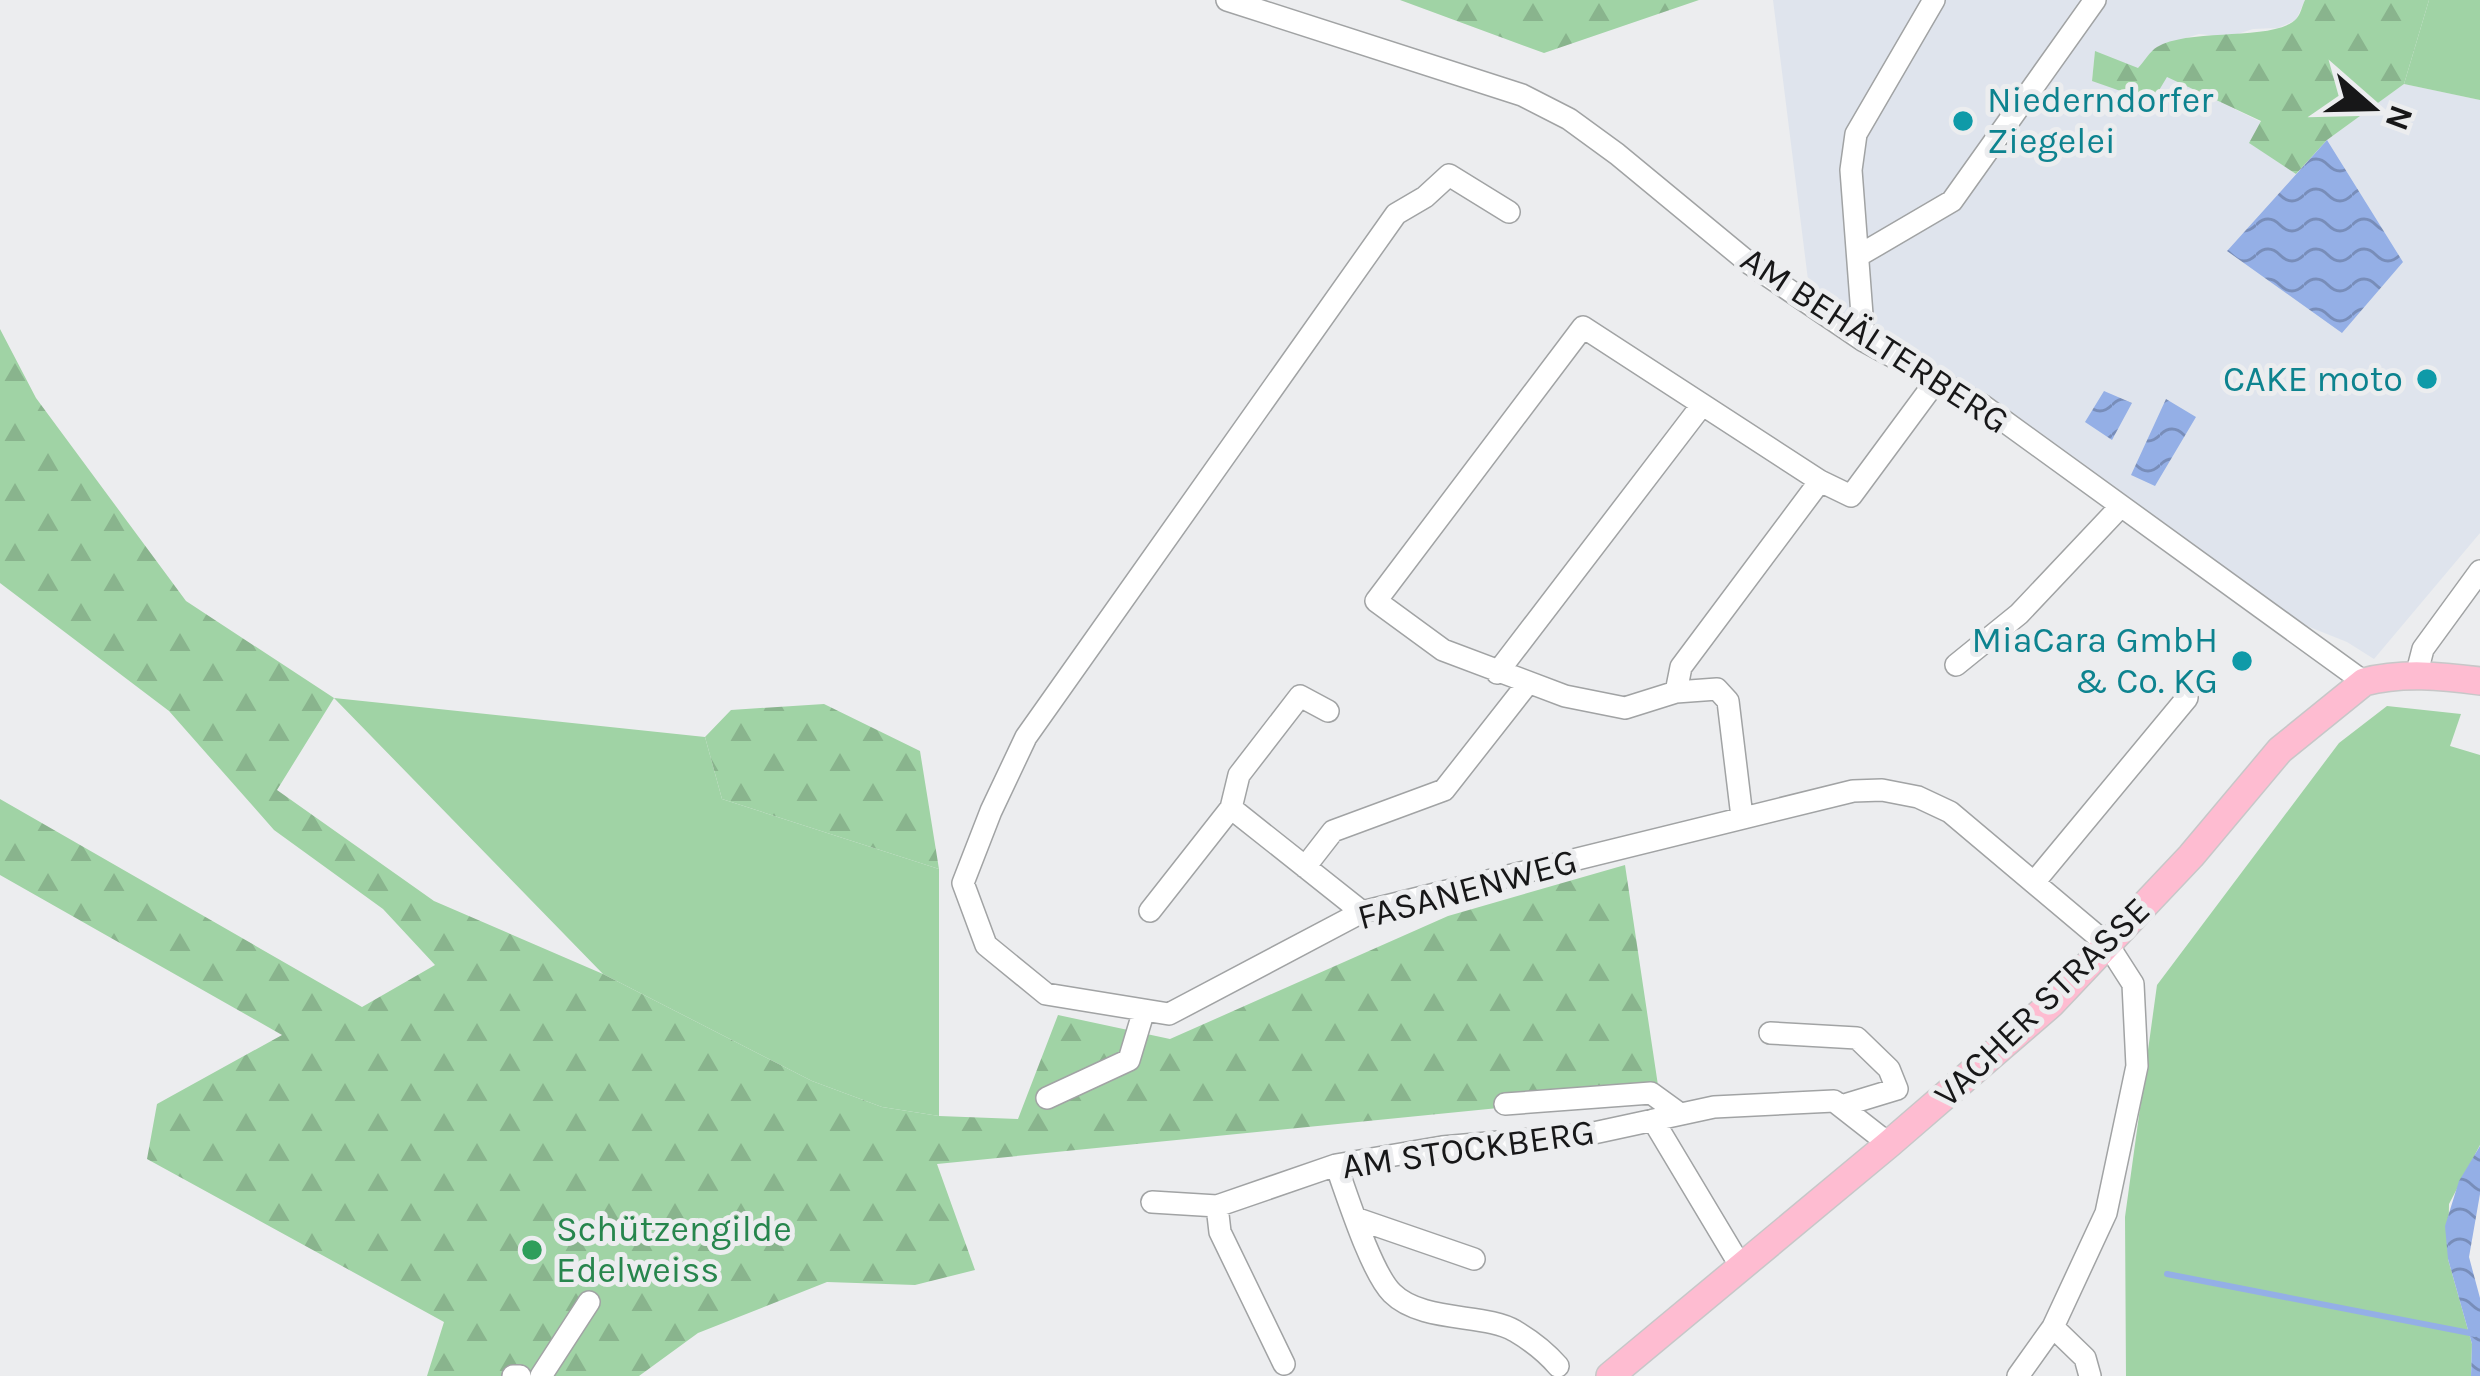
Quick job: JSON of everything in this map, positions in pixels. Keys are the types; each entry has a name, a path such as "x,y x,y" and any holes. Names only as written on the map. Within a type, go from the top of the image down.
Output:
{"main road":[{"path":"2364,682 2416,676 2480,681"},
{"name":"VACHER STRASSE","path":"1610,1376 2022,1030 2192,856 2280,750 2364,682"}],"street":[{"name":"AM BEHÄLTERBERG","path":"1227,0 1503,88 1568,118 1749,263 1864,341 1982,406 2364,682"},
{"path":"1864,341 1851,170 1856,134 1934,0"},
{"path":"1858,256 1952,201 2095,0"},
{"name":"FASANENWEG","path":"1509,212 1449,175 1396,214 1026,737 964,883 986,945 1046,994 1169,1014 1362,911 1853,790 1918,797 1951,812 2108,945"},
{"path":"1742,817 1728,700 1717,689 1676,692 1625,708 1565,696 1443,650 1376,601 1582,327 1820,481 1851,496 1936,381"},
{"path":"1497,673 1702,405"},
{"path":"1676,692 1681,667 1820,481"},
{"path":"1956,665 2019,614 2121,506"},
{"path":"2416,676 2422,649 2480,571"},
{"path":"1306,867 1333,831 1444,790 1528,683"},
{"path":"1150,910 1231,808 1239,775 1300,696 1328,711"},
{"path":"2036,880 2187,698"},
{"path":"1231,808 1362,911"},
{"path":"2018,1376 2053,1327 2107,1214 2137,1066 2133,984 2108,945"},
{"path":"1047,1098 1129,1060 1144,1010"},
{"name":"AM STOCKBERG","path":"1152,1202 1217,1206 1336,1165 1442,1147 1589,1134 1714,1107 1834,1101 1841,1106 1897,1089 1889,1069 1857,1038 1770,1034"},
{"path":"1505,1104 1652,1093 1680,1114"},
{"path":"1841,1106 1889,1144"},
{"path":"1653,1120 1741,1267"},
{"path":"1336,1165 1355,1218 1392,1293 1427,1312 1514,1330 1540,1346 1558,1366"},
{"path":"1217,1206 1220,1232 1284,1364"},
{"name":"AM STOCKBERG","path":"1355,1218 1474,1259"},
{"path":"541,1376 589,1302"},
{"path":"2053,1327 2085,1358 2090,1376"}],"shaded area":[{"path":"1773,0 2305,0 2296,20 2278,28 2228,37 2199,34 2157,47 2138,69 2095,52 2092,81 2167,76 2261,122 2250,143 2296,174 2227,251 2403,262 2327,140 2404,84 2480,100 2480,533 2374,659 2302,624 1984,395 1810,296"}],"green space":[{"path":"1400,0 1699,0 1544,53"},
{"path":"2305,0 2429,0 2404,84 2327,140 2296,174 2249,143 2261,121 2167,77 2152,102 2092,81 2095,51 2138,68 2154,49 2172,41 2287,25 2297,18"},
{"path":"2429,0 2480,0 2480,100 2404,84"},
{"path":"0,329 36,398 186,601 334,698 277,790 434,901 603,974 812,1081 882,1107 939,1116 1018,1119 1058,1015 1170,1039 1448,916 1625,865 1659,1092 937,1164 975,1270 915,1285 827,1282 698,1333 639,1376 427,1376 444,1322 147,1159 157,1104 282,1035 0,875 0,799 362,1007 435,965 383,909 274,830 169,711 0,583"},
{"path":"334,698 705,737 722,799 939,869 939,1116 882,1107 812,1081 603,974"},
{"path":"824,704 920,751 939,869 722,799 705,737 731,710"},
{"path":"2387,706 2461,714 2450,746 2480,755 2480,1145 2449,1204 2448,1259 2472,1344 2471,1376 2126,1376 2125,1217 2157,985 2339,743"}],"water":[{"path":"2327,140 2403,262 2342,333 2227,251"},
{"path":"2104,391 2132,403 2112,440 2085,422"},
{"path":"2166,399 2196,417 2155,486 2131,475"},
{"path":"2480,1146 2480,1194 2469,1257 2480,1298 2480,1376 2471,1376 2472,1344 2448,1259 2445,1226 2459,1181"}],"waterway":[{"path":"2167,1274 2475,1334"}],"place":[{"name":"Niederndorfer Ziegelei","path":"1963,121"},
{"name":"CAKE moto","path":"2427,379"},
{"name":"MiaCara GmbH & Co. KG","path":"2242,661"},
{"name":"Schützengilde Edelweiss","path":"532,1250"}]}
